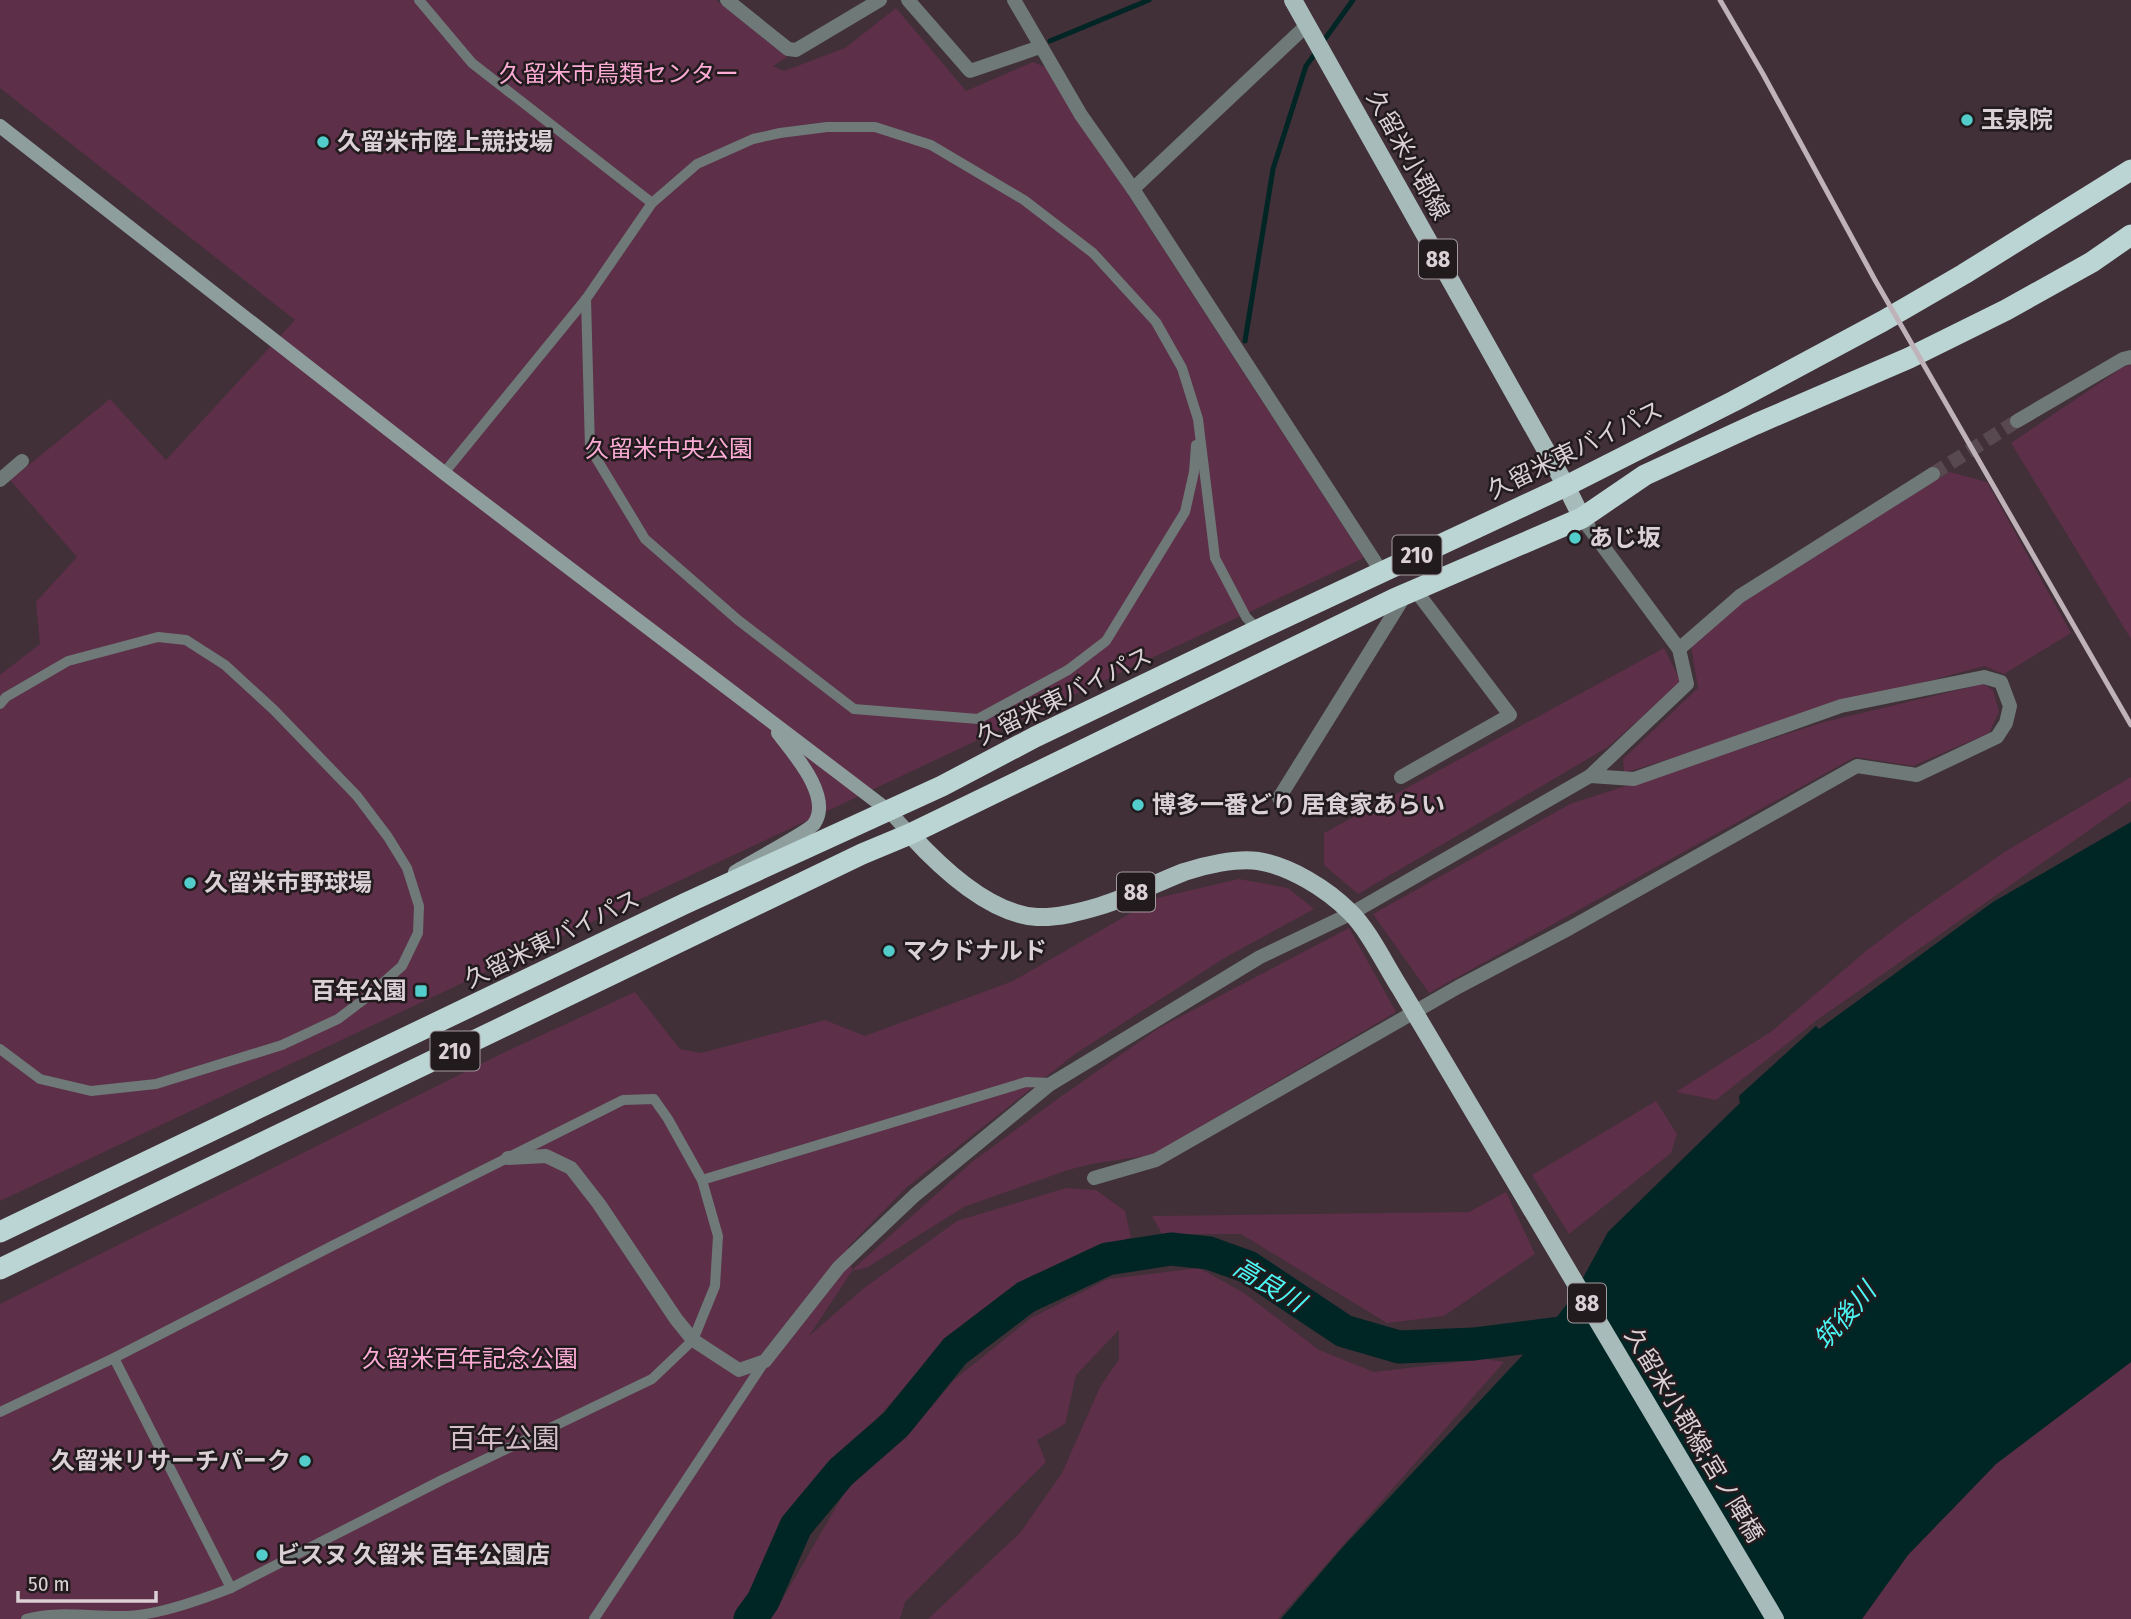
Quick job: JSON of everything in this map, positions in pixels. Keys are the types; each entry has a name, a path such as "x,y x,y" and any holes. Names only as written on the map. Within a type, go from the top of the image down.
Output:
{"highway":[{"name":"久留米東バイパス","path":"0,1232 684,904 889,811 1381,571 1566,486 1734,401 1883,321 2131,170"},
{"name":"210","path":"0,1269 862,854 910,834 1394,599 1582,518 1645,475 1909,358 2006,310 2092,262 2131,234"}],"main road":[{"name":"久留米小郡線","path":"1293,0 1582,518"},
{"name":"88","path":"910,834 964,886 1000,907 1036,917 1075,914 1116,901 1187,871 1224,863 1257,861 1290,871 1321,889 1352,913"},
{"name":"久留米小郡線;宮ノ陣橋","path":"1352,913 1400,988 1775,1619"}],"street":[{"path":"727,0 788,49 796,50 880,0"},
{"path":"908,0 970,71 1040,47"},
{"path":"1014,0 1081,116 1133,189 1381,571"},
{"path":"1133,189 1307,25"},
{"path":"0,126 444,473 889,811 910,834"},
{"path":"2017,421 2123,359 2131,357"},
{"path":"0,480 22,461"},
{"path":"1679,649 1740,596 1933,474"},
{"path":"508,1158 546,1156 571,1168 693,1340 739,1370 765,1361 839,1267 915,1195 1052,1083 1260,957 1352,913 1590,776 1687,684 1679,649 1582,518"},
{"path":"1279,798 1404,597 1442,578"},
{"path":"1401,777 1510,715 1416,591"},
{"path":"1094,1178 1156,1160 1857,766 1917,775 1997,737 2006,723 2010,706 2001,682 1984,677 1841,706 1634,779 1590,776"},
{"path":"684,904 813,826 820,810 815,786 768,720"}],"lane":[{"path":"419,0 472,63 652,203"},
{"path":"444,473 586,299 652,203 697,164 754,139 780,133 827,127 875,127 931,145 1024,200 1093,253 1156,322 1182,368 1198,419 1215,558 1246,617 1258,630"},
{"path":"586,299 590,448 645,539 738,620 854,709 978,719 1068,670 1106,641 1185,512 1194,472 1198,419"},
{"path":"0,704 6,697 68,661 158,637 186,640 225,665 357,796 407,868 419,905 418,933 402,966 338,1019 282,1045 156,1084 91,1090 40,1079 0,1049"},
{"path":"702,1180 1026,1082 1052,1083"},
{"path":"0,1412 114,1358 623,1100 654,1100 668,1119 702,1180 718,1236 715,1286 693,1340 652,1379 442,1480 231,1588 198,1601 128,1616 73,1615 26,1619"},
{"path":"114,1358 231,1588"},
{"path":"594,1619 765,1361"}],"green space":[{"name":"久留米中央公園","path":"0,0 716,0 787,57 773,66 784,71 845,48 896,8 966,91 1033,62 1045,67 1364,558 0,1201 0,675 40,644 36,602 77,557 10,480 110,399 166,460 295,320 0,88"},
{"path":"2131,365 2131,639 2011,443 2123,367"},
{"path":"1950,472 1987,482 2071,633 2004,674 1984,666 1859,700 1624,773 1623,759 1698,688 1691,646 1758,589"},
{"path":"1664,648 1681,682 1608,747 1358,894 1324,865 1324,833"},
{"path":"1983,684 1993,690 1999,712 1989,733 1913,766 1855,757 1429,993 1373,914 1570,804 1824,722"},
{"path":"2131,777 2131,801 1817,1020 1716,1100 1676,1092 1772,1031 1866,951 2006,851"},
{"name":"久留米百年記念公園","path":"1239,879 1288,888 1314,909 1226,957 1075,1054 907,1187 848,1247 852,1270 972,1162 1159,1028 1349,928 1396,1012 1152,1155 1068,1170 964,1207 868,1267 852,1271 809,1336 864,1288 957,1221 1066,1188 1096,1190 1125,1211 1131,1237 1031,1276 923,1366 785,1524 750,1600 735,1619 0,1619 0,1304 501,1054 635,992 680,1049 701,1053 825,1020 865,1036 1013,981 1157,898"},
{"path":"1656,1101 1677,1134 1671,1153 1569,1234 1532,1175"},
{"path":"1506,1192 1535,1254 1444,1316 1387,1323 1241,1234 1162,1234 1152,1216 1469,1212"},
{"path":"1199,1268 1244,1293 1319,1350 1374,1372 1485,1359 1504,1362 1278,1619 928,1619 1020,1533 1062,1473 1100,1387 1119,1359 1119,1330 1076,1375 1065,1424 1037,1440 1046,1462 905,1602 900,1619 771,1619 846,1490 913,1429 954,1380 1031,1318 1108,1279"},
{"path":"2131,1362 2131,1619 1862,1619 1908,1555 1996,1464"}],"water":[{"name":"筑後川","path":"2131,822 2131,1362 1996,1464 1908,1555 1862,1619 1281,1619 1342,1548 1550,1326 1573,1296 1608,1232 1740,1103 1739,1096 1816,1026 1819,1029 1993,902"}],"waterway":[{"path":"1050,41 1149,0"},
{"path":"1322,43 1353,0"},
{"path":"1245,341 1273,169 1306,66 1317,51"},
{"name":"高良川","path":"750,1619 763,1601 796,1526 841,1472 896,1424 955,1351 1026,1297 1107,1259 1171,1249 1209,1253 1248,1267 1344,1331 1399,1347 1474,1344 1584,1330"}],"tunnel":[{"path":"1933,474 2017,421"}],"railway":[{"path":"1720,0 1875,280 2131,725"}],"place":[{"name":"玉泉院","path":"1967,120"},
{"name":"久留米市陸上競技場","path":"323,142"},
{"name":"あじ坂","path":"1575,538"},
{"name":"博多一番どり 居食家あらい","path":"1138,805"},
{"name":"久留米市野球場","path":"190,883"},
{"name":"マクドナルド","path":"889,951"},
{"name":"百年公園","path":"421,991"},
{"name":"久留米リサーチパーク","path":"305,1461"},
{"name":"ビスヌ 久留米 百年公園店","path":"262,1555"}],"district":[{"name":"百年公園","path":"504,1438"}],"park label":[{"name":"久留米市鳥類センター","path":"619,74"}]}
